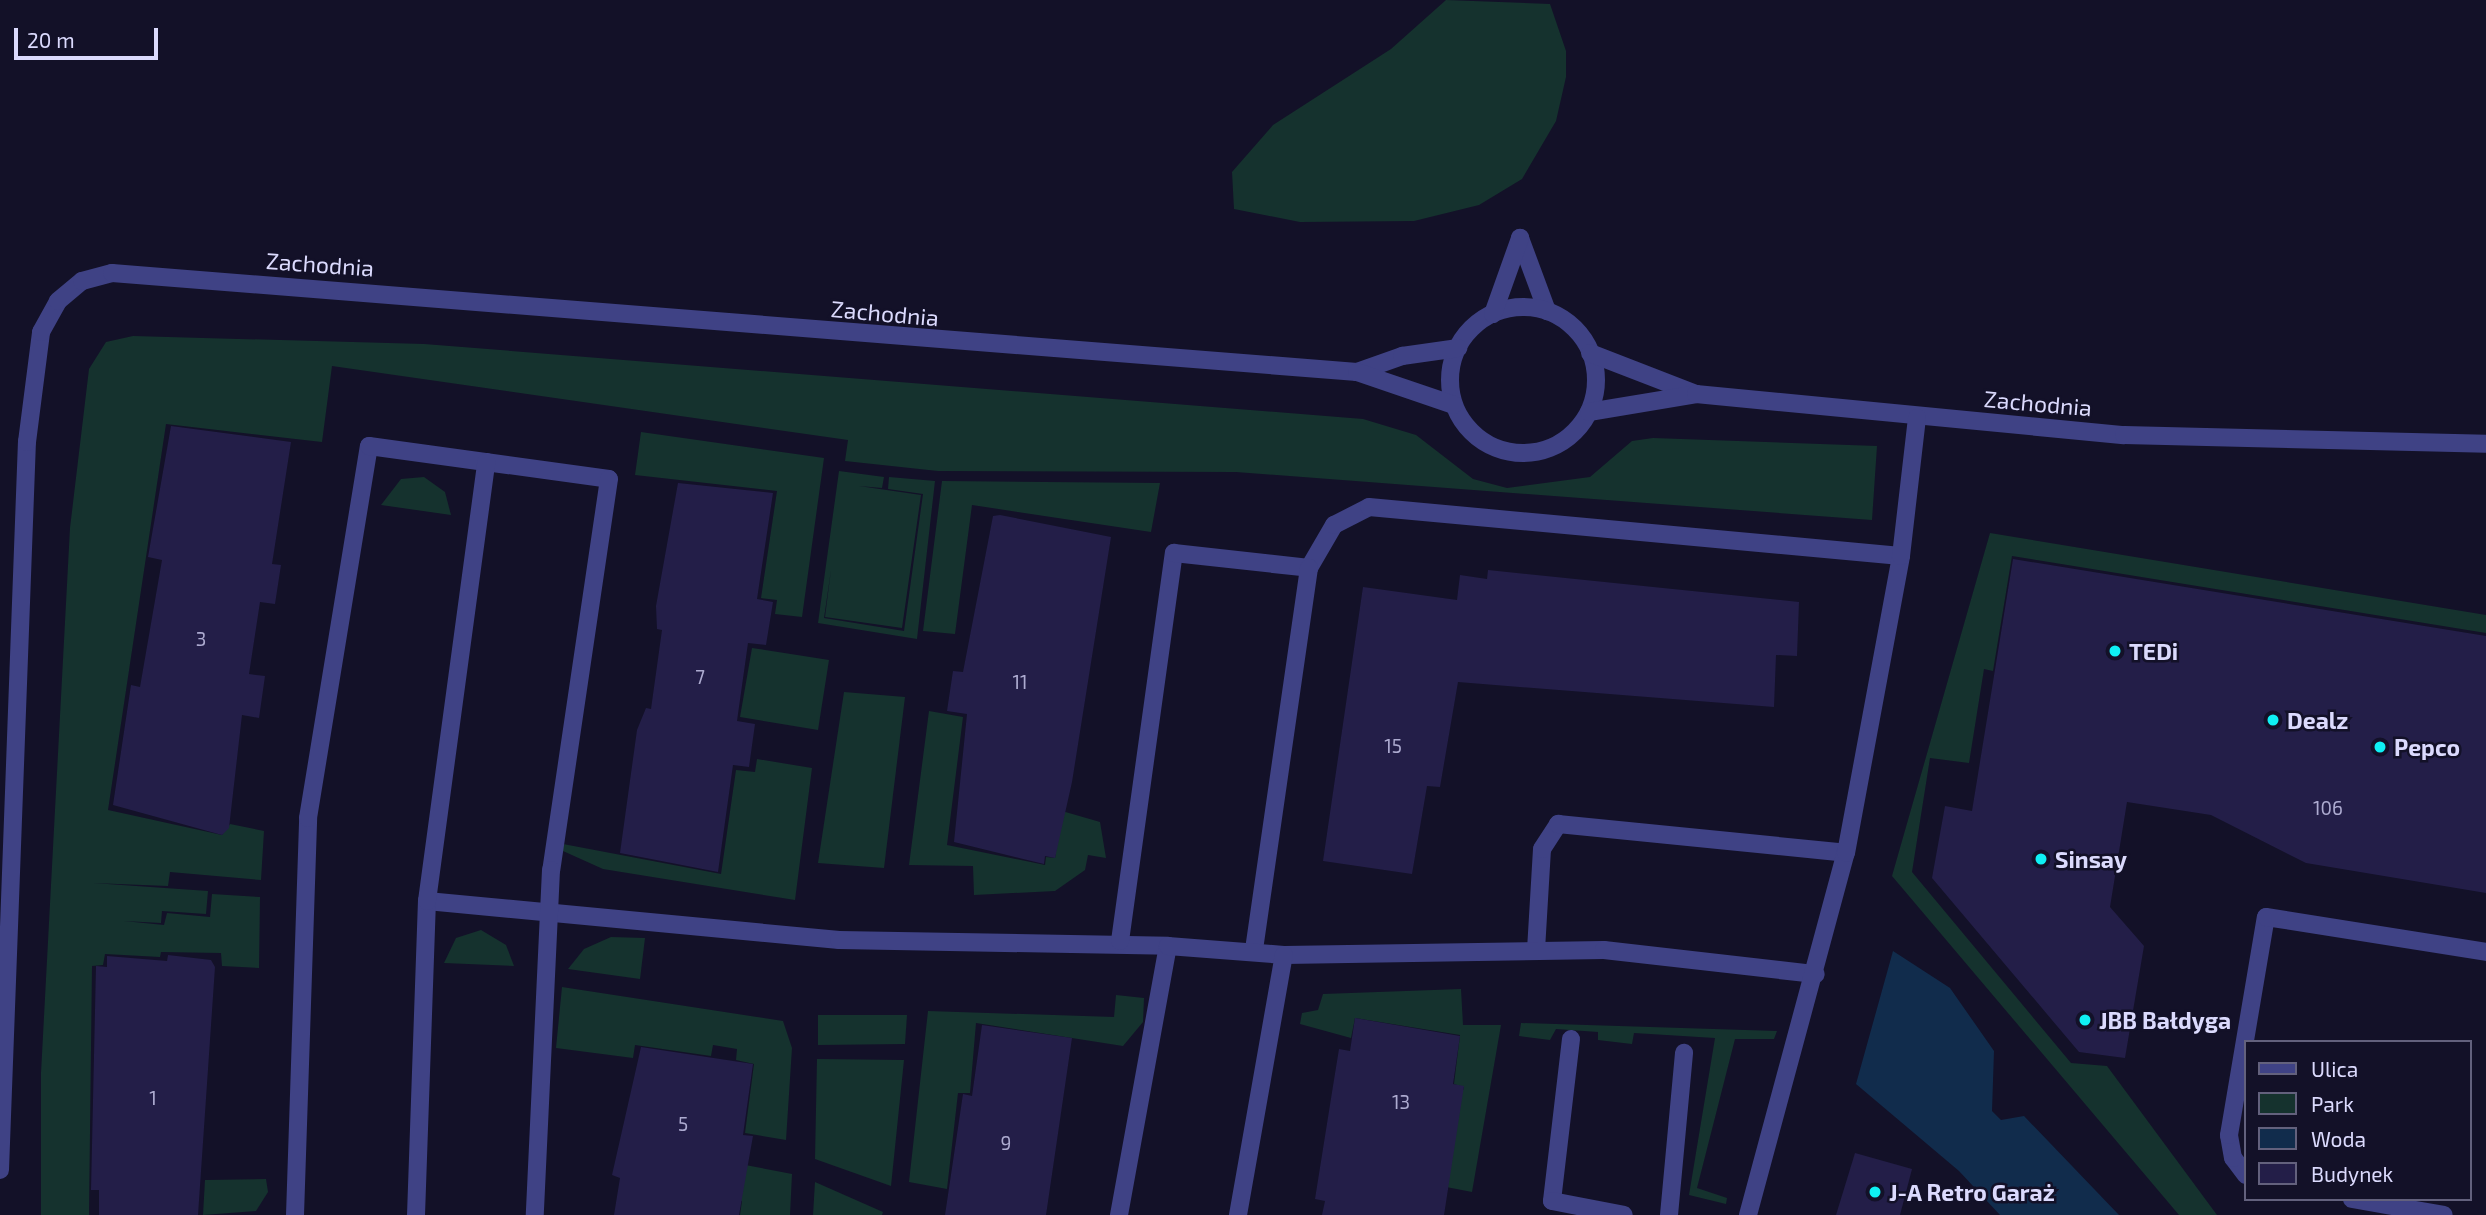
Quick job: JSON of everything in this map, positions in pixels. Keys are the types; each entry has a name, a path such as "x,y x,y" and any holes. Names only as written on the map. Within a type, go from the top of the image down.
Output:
{"street":[{"path":"1493,314 1547,311 1568,323 1590,354 1596,389 1589,412 1574,433 1530,453 1483,441 1454,405 1450,383 1458,348 1493,314 1500,285 1520,238 1541,287 1547,311"},
{"name":"Zachodnia","path":"0,1170 27,442 41,332 67,290 113,273 1357,372 1454,405"},
{"path":"1357,372 1402,356 1458,348"},
{"path":"1590,354 1696,394"},
{"name":"Zachodnia","path":"1589,412 1696,394 1917,418 2123,435 2486,444"},
{"path":"1748,1215 1816,974 1846,853 1901,556 1917,418"},
{"path":"295,1215 308,818 369,446 609,479 547,911 535,1215"},
{"path":"416,1215 427,901 486,462"},
{"path":"1254,951 1310,568 1334,525 1369,508 1901,556"},
{"path":"1120,941 1174,553 1310,568"},
{"path":"1536,950 1542,849 1558,824 1846,853"},
{"path":"427,901 839,940 1120,941 1284,955 1536,950 1658,954 1816,974"},
{"path":"2245,1040 2266,917 2486,952"},
{"path":"1119,1215 1168,946"},
{"path":"1238,1215 1284,955"},
{"path":"1571,1039 1551,1208 1624,1215"},
{"path":"2244,1043 2228,1135 2244,1171"},
{"path":"1669,1215 1684,1053"},
{"path":"2364,1201 2444,1215"}],"green space":[{"path":"1446,0 1550,4 1566,51 1566,77 1556,121 1522,179 1479,205 1414,221 1300,222 1234,209 1232,172 1273,125 1391,49"},
{"path":"133,336 424,344 1363,419 1416,435 1473,479 1507,488 1590,477 1632,441 1653,438 1877,446 1872,520 1236,472 938,471 845,461 848,440 332,366 322,442 166,424 108,810 222,835 230,824 264,831 261,880 170,872 168,886 93,883 208,891 206,914 162,911 161,923 124,921 164,925 167,913 210,917 212,894 260,897 259,968 222,966 221,953 161,952 160,957 105,954 103,965 92,966 89,1215 41,1215 41,1073 70,528 89,369 106,342"},
{"path":"641,432 824,458 802,617 775,614 777,600 761,598 777,491 635,475"},
{"path":"839,471 884,477 882,488 859,486 921,495 902,628 825,617 831,570 824,618 904,631 923,494 888,489 889,477 935,481 917,639 818,623"},
{"path":"424,477 445,492 451,515 381,505 401,479"},
{"path":"942,481 1160,483 1151,532 972,505 955,634 923,631"},
{"path":"1990,533 2486,615 2486,633 2012,556 1993,671 1984,669 1969,763 1930,758 1912,872 2071,1063 2107,1066 2217,1215 2179,1215 1892,876"},
{"path":"752,648 829,660 818,730 740,717"},
{"path":"844,692 905,697 884,868 818,863"},
{"path":"929,711 963,717 947,845 1045,865 1046,857 1055,858 1062,811 1100,822 1106,858 1088,855 1085,870 1055,891 974,895 973,866 909,865"},
{"path":"757,759 812,768 795,900 603,869 563,851 563,844 721,874 736,770 755,772"},
{"path":"481,930 506,945 514,966 444,963 456,938"},
{"path":"611,937 645,938 640,979 568,969 584,949"},
{"path":"562,987 783,1021 792,1048 786,1140 745,1133 754,1064 736,1060 737,1049 713,1045 711,1056 635,1045 633,1058 556,1048"},
{"path":"1461,989 1463,1025 1501,1025 1472,1192 1436,1185 1464,1087 1454,1084 1460,1035 1355,1018 1351,1038 1300,1024 1302,1013 1318,1010 1323,994"},
{"path":"1116,995 1144,998 1143,1022 1123,1046 976,1023 970,1093 958,1093 947,1189 909,1182 928,1011 1114,1017"},
{"path":"818,1015 907,1015 905,1044 818,1045"},
{"path":"1521,1023 1777,1031 1774,1039 1735,1039 1697,1188 1727,1198 1726,1204 1689,1195 1715,1038 1634,1033 1632,1044 1598,1040 1598,1032 1556,1029 1550,1040 1519,1036"},
{"path":"817,1059 904,1060 891,1186 815,1159"},
{"path":"740,1164 792,1174 790,1215 740,1215 742,1201 734,1199"},
{"path":"266,1179 268,1192 256,1211 203,1215 205,1180"},
{"path":"815,1182 883,1212 882,1215 813,1215"}],"water":[{"path":"1893,951 1950,988 1994,1051 1992,1111 2001,1120 2024,1116 2119,1215 2000,1215 1959,1171 1856,1084"}],"building":[{"path":"171,426 291,442 272,564 281,565 275,604 260,602 249,674 265,676 259,718 242,715 229,828 222,835 113,805 131,685 140,687 162,560 148,557"},
{"path":"678,483 773,493 757,599 773,602 766,645 748,643 737,721 755,724 749,767 733,765 718,872 620,853 637,730 646,708 651,709 662,630 657,629 656,606"},
{"path":"1000,515 1111,537 1072,782 1055,858 1045,856 1044,864 954,842 967,714 947,711 953,671 963,672 993,516"},
{"path":"2013,559 2486,636 2486,893 2306,863 2211,815 2127,802 2110,907 2144,946 2125,1058 2079,1052 1932,878 1945,806 1972,811"},
{"path":"1488,570 1799,602 1797,656 1776,655 1774,707 1458,682 1440,787 1427,786 1412,874 1323,861 1363,587 1457,600 1460,575 1487,579"},
{"path":"168,955 211,960 215,967 198,1215 99,1215 99,1190 91,1190 96,966 107,967 107,956 167,961"},
{"path":"1355,1018 1460,1036 1453,1084 1464,1086 1444,1215 1322,1215 1325,1201 1315,1199 1339,1049 1350,1051"},
{"path":"982,1025 1072,1038 1046,1215 945,1215 963,1094 972,1096"},
{"path":"641,1047 753,1064 743,1135 753,1136 739,1215 614,1215 620,1178 612,1175"},
{"name":"J-A Retro Garaż","path":"1855,1153 1912,1169 1900,1215 1836,1215"}],"place":[{"name":"TEDi","path":"2115,651"},
{"name":"Dealz","path":"2273,720"},
{"name":"Pepco","path":"2380,747"},
{"name":"Sinsay","path":"2041,859"},
{"name":"JBB Bałdyga","path":"2085,1020"},
{"name":"J-A Retro Garaż","path":"1875,1192"}]}
